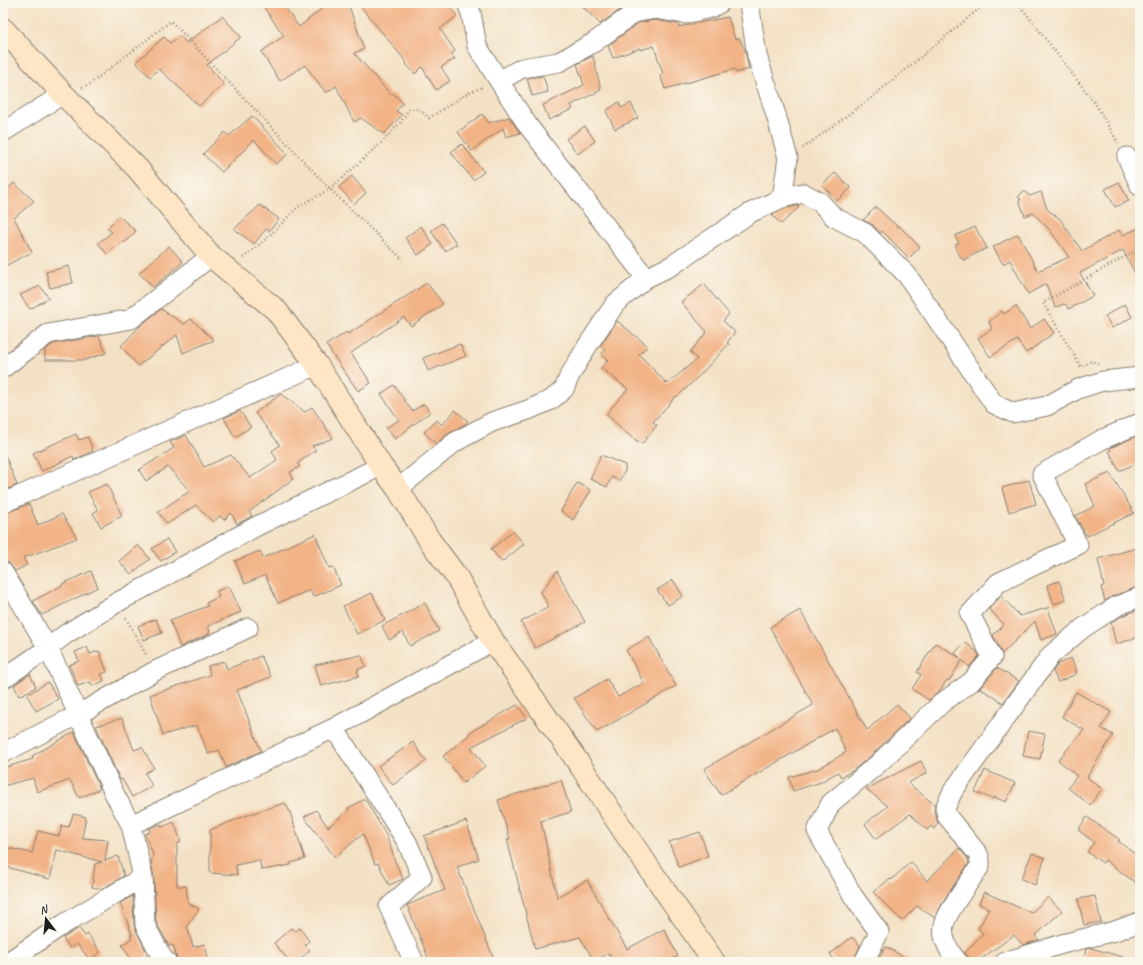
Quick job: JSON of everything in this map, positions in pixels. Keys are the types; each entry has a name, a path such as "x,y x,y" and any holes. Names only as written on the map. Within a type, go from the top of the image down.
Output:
{"main road":[{"path":"3,29 63,94 137,168 211,256 276,310 317,365 430,541 456,576 493,641 580,765 714,962"}],"street":[{"path":"467,3 471,13 477,46 499,81 529,127 646,278"},
{"path":"499,81 522,68 559,62 593,43 634,12 655,9 684,14 710,8 720,3"},
{"path":"750,3 757,56 788,158 782,198"},
{"path":"3,132 63,94"},
{"path":"1127,157 1140,186"},
{"path":"398,489 455,442 492,422 528,410 551,400 564,389 569,377 586,348 615,304 646,278 671,266 750,213 782,198 803,193 820,202 834,217 865,233 907,275 994,404 1013,413 1047,406 1078,389 1103,381 1140,377"},
{"path":"3,368 48,334 131,319 211,256"},
{"path":"3,503 317,365"},
{"path":"864,962 879,932 853,896 817,831 831,803 879,763 944,702 971,682 992,657 970,614 998,583 1078,545 1042,474 1101,440 1140,423"},
{"path":"3,679 66,634 118,602 257,526 381,466"},
{"path":"3,572 48,648 114,793 131,825 142,877 145,925 163,959 167,962"},
{"path":"958,962 949,949 944,935 944,925 951,910 980,866 978,854 947,816 945,808 953,791 1051,654 1083,628 1117,606 1140,597"},
{"path":"3,753 79,714 155,671 248,628"},
{"path":"131,825 334,728 493,641"},
{"path":"334,728 407,842 422,877 389,907 414,962"},
{"path":"8,962 64,924 142,877"},
{"path":"1005,962 1062,944 1116,931 1140,922"}],"path":[{"path":"788,158 872,98 986,3"},
{"path":"1018,3 1097,106 1127,157"},
{"path":"63,94 90,84 171,21 330,189 403,260"},
{"path":"229,270 267,238 298,207 330,189 382,142 400,123 409,109 419,109 430,118 468,93 499,81"},
{"path":"1099,365 1092,361 1081,367 1043,303 1140,248"},
{"path":"118,602 155,671"}],"building":[{"path":"261,3 282,3 299,27 329,3 348,3 364,49 354,53 391,95 393,93 403,103 396,111 402,115 384,134 361,118 354,122 336,86 326,93 305,65 280,81 261,52 284,36"},
{"path":"358,3 447,3 457,16 440,29 455,51 451,54 455,59 441,67 450,81 436,90 422,67 415,74"},
{"path":"579,3 622,3 624,7 600,24"},
{"path":"222,16 241,37 207,65 224,84 199,106 159,69 150,77 136,62 164,37 170,43 180,36 187,43"},
{"path":"728,17 735,39 739,38 745,50 749,69 736,73 735,69 665,89 660,75 663,74 654,46 640,50 640,48 613,58 608,46 638,23 655,20 678,24 679,27"},
{"path":"593,56 601,90 571,105 573,109 549,120 543,105 584,85 577,64"},
{"path":"543,76 548,92 532,96 527,78"},
{"path":"619,102 621,108 631,103 638,118 615,129 606,111"},
{"path":"482,114 489,123 509,117 520,133 506,137 503,128 472,151 458,132"},
{"path":"252,116 288,154 276,164 254,140 222,172 203,154 225,132 229,136"},
{"path":"585,126 595,141 578,154 566,139"},
{"path":"462,144 484,172 473,180 451,152"},
{"path":"835,173 851,188 837,201 822,185"},
{"path":"352,176 366,193 354,204 339,187"},
{"path":"1119,182 1129,201 1115,207 1105,189"},
{"path":"14,183 34,201 14,218 32,252 3,267 3,193"},
{"path":"1024,191 1030,196 1041,192 1047,209 1060,219 1082,251 1119,230 1122,235 1140,228 1140,283 1123,250 1080,273 1093,296 1069,309 1065,304 1055,307 1046,284 1028,294 1010,260 1003,264 993,247 1018,234 1038,271 1069,257 1049,229 1033,213 1025,216 1019,200 1021,199 1018,197"},
{"path":"260,205 279,219 269,231 266,229 254,244 234,229"},
{"path":"799,207 781,224 772,215 786,208"},
{"path":"876,207 898,227 899,226 920,247 909,258 882,231 880,233 873,225 863,220"},
{"path":"119,216 136,231 124,243 122,241 107,254 98,243 112,232 107,228"},
{"path":"442,223 457,244 445,251 431,231"},
{"path":"421,226 433,244 418,255 405,238"},
{"path":"975,227 987,248 963,260 956,250 956,244 959,243 955,236"},
{"path":"169,246 183,262 153,287 139,273"},
{"path":"69,266 73,283 50,288 46,272"},
{"path":"427,283 443,304 411,326 404,317 351,353 371,383 358,391 326,345 347,332 348,334"},
{"path":"704,284 729,314 723,321 735,332 727,343 729,344 697,378 677,397 676,396 653,422 657,425 642,444 631,437 606,414 628,389 601,368 608,360 601,355 605,350 600,346 617,321 648,346 639,354 667,384 697,359 690,352 707,332 681,302"},
{"path":"40,286 49,298 30,309 20,295"},
{"path":"1125,304 1132,317 1112,328 1105,316"},
{"path":"1016,306 1030,329 1044,319 1054,333 1026,353 1017,340 990,357 978,338 992,329 989,322 1002,311 1004,314"},
{"path":"161,309 184,324 191,319 214,340 183,353 177,335 138,366 121,346 140,326"},
{"path":"99,336 106,353 85,360 45,360 45,350 53,344"},
{"path":"460,344 466,356 428,371 423,358"},
{"path":"394,385 412,411 424,404 430,412 395,439 386,428 399,420 381,394"},
{"path":"281,394 305,412 312,407 333,438 312,446 316,450 298,463 299,467 290,472 293,479 249,512 252,516 237,524 231,513 224,520 220,516 213,522 196,505 167,524 158,512 190,491 168,467 146,481 139,470 174,448 170,442 186,435 204,467 231,455 250,478 277,460 272,451 280,445 255,413"},
{"path":"455,410 468,421 436,444 424,432 437,420 442,425"},
{"path":"240,411 251,427 235,437 224,418"},
{"path":"76,434 79,440 88,437 93,451 74,460 73,456 42,471 33,453"},
{"path":"1137,436 1140,440 1140,462 1119,471 1109,451 1111,450 1110,448"},
{"path":"3,450 17,485 3,491"},
{"path":"601,455 625,465 625,471 619,481 612,477 607,487 590,479"},
{"path":"1110,473 1134,513 1087,536 1075,516 1095,506 1085,484"},
{"path":"1029,480 1036,504 1009,512 1002,488"},
{"path":"577,483 591,490 573,520 561,511"},
{"path":"107,484 122,516 101,527 93,513 98,510 88,492"},
{"path":"29,504 38,525 62,514 77,538 23,558 27,565 15,571 9,563 3,561 3,514"},
{"path":"513,531 524,544 502,562 491,549"},
{"path":"315,534 329,568 333,567 341,585 313,597 310,590 278,603 265,575 245,584 235,561 260,551 263,558"},
{"path":"167,539 175,552 161,561 152,549"},
{"path":"138,545 150,559 131,574 119,561"},
{"path":"1140,547 1140,586 1113,596 1105,601 1101,587 1104,586 1098,559"},
{"path":"91,571 98,587 42,615 33,601 63,585 62,584"},
{"path":"557,571 585,622 535,648 521,622 549,607 541,592"},
{"path":"673,580 683,596 668,605 657,590"},
{"path":"1059,581 1066,600 1054,604 1047,585"},
{"path":"229,586 241,612 208,626 210,633 180,647 170,620 208,606 206,603 219,597 217,591"},
{"path":"372,593 385,620 357,634 343,606"},
{"path":"1001,596 1020,616 1050,607 1048,609 1057,634 1041,640 1035,621 1002,654 993,635 1004,624 989,609"},
{"path":"425,603 439,631 410,646 403,632 389,640 382,626"},
{"path":"1140,609 1140,637 1116,644 1111,623 1122,616"},
{"path":"800,610 867,730 897,704 910,718 872,755 852,771 841,777 838,772 821,782 793,791 789,777 818,769 846,752 835,728 721,795 704,769 813,705 770,627"},
{"path":"156,619 162,633 144,640 138,626"},
{"path":"649,637 676,686 597,732 574,698 607,679 618,697 644,683 626,650"},
{"path":"965,642 977,652 979,656 969,667 962,660 949,681 947,680 940,690 929,700 912,689 921,675 917,672 935,643 960,658 955,653"},
{"path":"87,647 90,654 99,651 107,672 101,674 104,681 92,686 90,682 78,686 69,665 79,661 75,652"},
{"path":"361,655 366,666 357,670 359,676 321,686 315,665"},
{"path":"261,656 271,677 237,690 261,751 226,767 219,750 208,754 197,725 163,735 150,695 210,675 208,666 224,661 227,669"},
{"path":"1071,658 1076,669 1076,674 1058,682 1053,671 1058,664"},
{"path":"997,668 1019,681 1003,703 980,688"},
{"path":"30,674 36,687 19,696 14,685"},
{"path":"48,682 58,699 36,711 27,695"},
{"path":"1076,692 1111,712 1101,728 1113,735 1087,777 1102,789 1090,805 1068,788 1077,776 1058,760 1084,730 1062,717"},
{"path":"517,705 527,718 471,747 485,766 464,783 443,756 469,735 469,733"},
{"path":"122,718 134,750 142,747 154,768 145,773 152,786 132,797 122,779 120,780 96,726"},
{"path":"1028,731 1045,734 1040,759 1023,756"},
{"path":"74,732 100,789 79,798 70,780 37,792 33,778 3,786 3,768 33,759 32,756"},
{"path":"413,742 426,761 393,785 378,766"},
{"path":"921,761 927,773 908,783 935,805 934,811 938,823 934,829 931,826 927,830 910,814 876,839 865,824 888,806 866,789"},
{"path":"985,770 1015,783 1006,802 975,792"},
{"path":"561,780 571,812 541,821 557,897 587,880 627,949 664,929 678,956 666,962 602,962 611,957 609,953 594,961 580,937 535,949 507,839 510,839 498,800"},
{"path":"365,799 386,835 393,857 403,879 389,885 378,863 375,864 363,834 335,857 304,817 316,810 328,827 349,810 348,808"},
{"path":"285,803 290,812 305,859 290,863 291,865 262,870 259,860 236,865 237,875 210,873 210,830 250,814"},
{"path":"73,814 86,817 82,838 108,840 105,861 118,856 124,876 102,889 92,887 95,864 102,862 57,850 50,879 3,866 3,847 32,853 38,831 59,836 62,826 69,827"},
{"path":"1087,817 1120,840 1118,841 1140,858 1140,886 1105,860 1103,863 1087,852 1094,842 1078,830"},
{"path":"466,821 479,859 457,867 495,962 430,962 407,905 445,890 424,836"},
{"path":"174,822 181,842 177,844 177,886 186,886 188,903 199,909 187,926 193,947 205,944 209,962 178,962 173,945 169,946 156,922 154,876 151,863 153,854 145,834 150,832 149,829 160,824 162,827"},
{"path":"700,832 708,856 679,867 669,842"},
{"path":"959,848 968,859 969,863 945,898 935,918 917,906 902,921 873,892 890,879 891,880 911,862 927,881"},
{"path":"1032,853 1045,858 1035,885 1021,879"},
{"path":"984,892 1031,913 1048,897 1062,911 1035,936 1039,940 1023,945 1014,935 977,962 973,962 965,953 983,933 978,929 989,909 979,904"},
{"path":"133,896 134,926 148,955 137,962 133,962 122,945 132,938 130,935 132,935 120,903"},
{"path":"1095,896 1101,922 1084,925 1078,899"},
{"path":"79,928 85,936 88,934 100,952 90,960 77,944 70,948 63,938"},
{"path":"291,928 296,931 300,928 309,941 305,945 310,950 297,962 290,962 274,943"},
{"path":"852,937 860,946 853,962 836,962 830,954"},
{"path":"886,947 913,962 876,962"},
{"path":"1091,948 1126,958 1125,962 1083,962 1086,949"}]}
